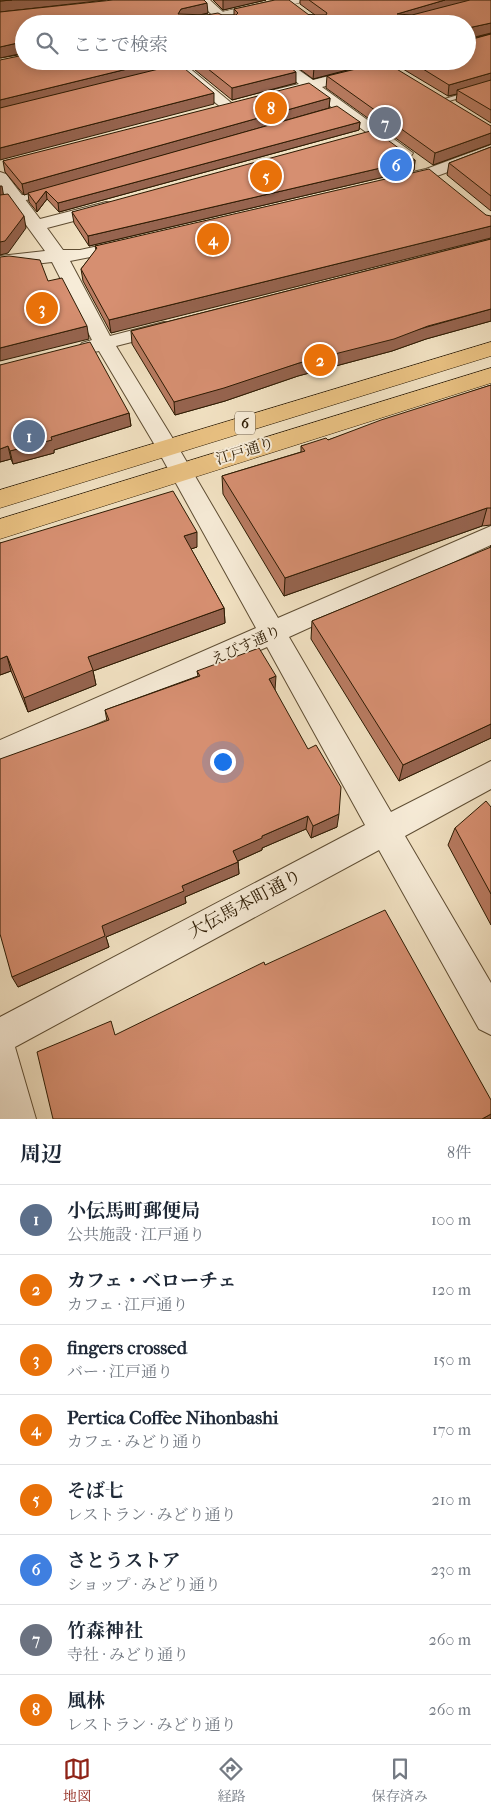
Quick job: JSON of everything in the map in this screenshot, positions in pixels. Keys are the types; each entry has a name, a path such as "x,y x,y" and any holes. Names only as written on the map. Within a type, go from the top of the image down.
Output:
{"highway":[{"name":"江戸通り","path":"0,499 491,349"},
{"name":"江戸通り","path":"0,529 491,375"}],"street":[{"path":"202,0 219,15"},
{"path":"241,15 287,1 303,14"},
{"path":"177,70 228,106"},
{"path":"289,70 338,110 376,132 446,185"},
{"path":"264,97 361,70"},
{"path":"391,70 402,77"},
{"path":"426,92 458,112"},
{"path":"209,111 246,102"},
{"path":"357,138 376,132"},
{"path":"383,184 431,173 491,150"},
{"path":"2,169 8,202 36,226 58,256 104,343 167,447 491,1018"},
{"path":"36,226 119,204"},
{"path":"0,262 29,257 80,255 146,240"},
{"path":"72,351 186,322"},
{"name":"えびす通り","path":"0,754 491,535"},
{"name":"大伝馬本町通り","path":"0,1036 491,774"},
{"path":"0,1055 17,1119"}],"lane":[{"path":"442,102 491,87"},
{"path":"8,202 53,191"}],"building":[{"path":"113,0 204,0 207,3 181,9 178,14 207,15 15,15 15,44 0,47 0,12"},
{"path":"275,0 289,0 309,15 236,15 238,13 234,9"},
{"path":"309,0 445,0 397,14 412,15 326,15 327,13"},
{"path":"470,0 491,0 491,23 476,26 476,15 412,15"},
{"path":"491,34 491,73 449,85 425,70 476,70 476,38"},
{"path":"15,57 15,70 123,70 0,100 0,60"},
{"path":"155,70 186,70 214,93 0,148 0,108"},
{"path":"209,70 293,70 296,72 232,88"},
{"path":"352,70 398,70 491,126 491,133 435,153 327,76"},
{"path":"491,80 491,110 457,90"},
{"path":"309,83 330,98 22,184 3,161"},
{"path":"337,106 360,122 58,203 46,191 36,204 28,193"},
{"path":"374,130 415,160 88,236 72,212"},
{"path":"491,147 491,196 449,163"},
{"path":"429,169 486,215 491,216 491,226 109,320 81,269 97,248 95,246"},
{"path":"8,194 24,216 5,241 0,242 0,195"},
{"path":"491,239 491,309 428,326 394,339 299,363 224,388 174,402 131,331"},
{"path":"9,256 40,260 48,281 62,278 87,326 0,348 0,257"},
{"path":"90,342 129,413 51,437 52,440 10,451 8,446 0,449 0,365"},
{"path":"491,385 491,508 285,578 222,476 305,451 301,446 326,438 328,440 381,420"},
{"path":"173,491 197,532 184,536 224,608 88,657 93,670 24,698 7,656 0,659 0,543"},
{"path":"491,547 491,724 403,765 312,621"},
{"path":"259,648 276,676 269,679 308,749 316,745 341,787 339,814 313,826 308,816 262,836 262,838 233,851 238,862 182,886 184,891 102,926 105,936 12,977 0,934 0,759 109,720 105,710 200,676 197,671"},
{"path":"486,801 491,807 491,894 455,828"},
{"path":"385,910 491,1100 491,1114 482,1119 53,1119 37,1052 111,1021 115,1035 264,962 265,965"}],"place":[{"name":"風林","path":"271,108"},
{"name":"竹森神社","path":"385,123"},
{"name":"さとうストア","path":"396,165"},
{"name":"そば七","path":"266,176"},
{"name":"Pertica Coffee Nihonbashi","path":"213,239"},
{"name":"fingers crossed","path":"42,308"},
{"name":"カフェ・ベローチェ","path":"320,360"},
{"name":"小伝馬町郵便局","path":"29,436"}]}
